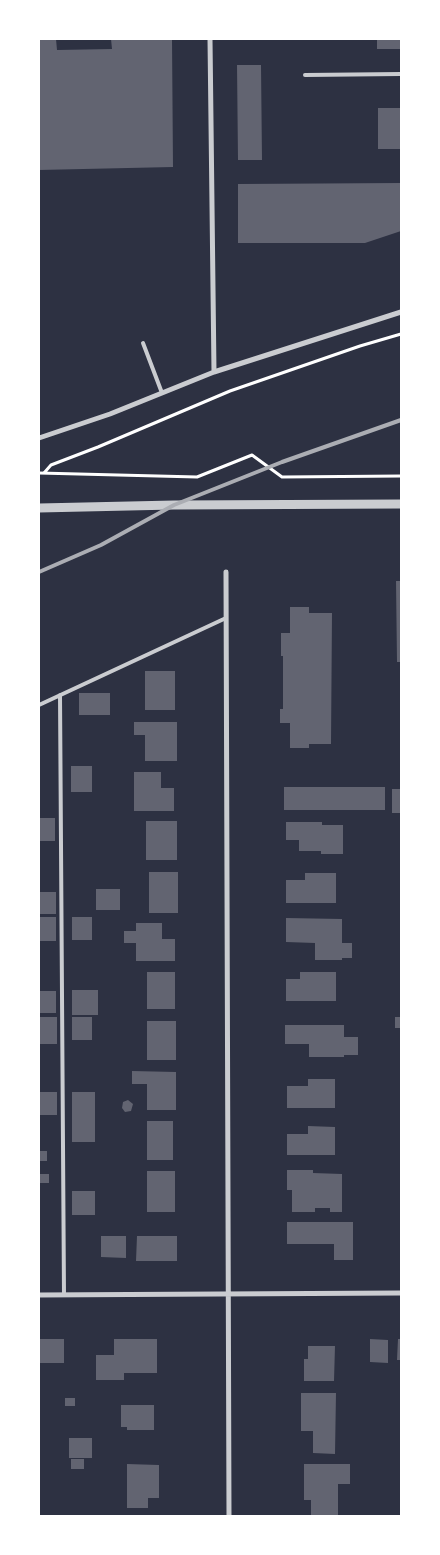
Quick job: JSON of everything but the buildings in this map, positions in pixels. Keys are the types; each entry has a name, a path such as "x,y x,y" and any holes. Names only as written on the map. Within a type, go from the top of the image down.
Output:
{"street":[{"path":"210,39 214,372"},
{"path":"39,438 110,414 214,372 401,312"},
{"path":"39,508 174,505 401,504"},
{"path":"226,572 229,1516"},
{"path":"39,1296 401,1293"}],"lane":[{"path":"305,75 401,74"},
{"path":"143,343 162,393"},
{"path":"39,705 226,618"},
{"path":"60,695 64,1295"}],"path":[{"path":"44,473 51,465 230,391 360,346 401,334"},
{"path":"39,473 197,476 252,455 282,477 401,476"}],"railway":[{"path":"39,572 101,545 174,505 282,462 401,420"}]}
